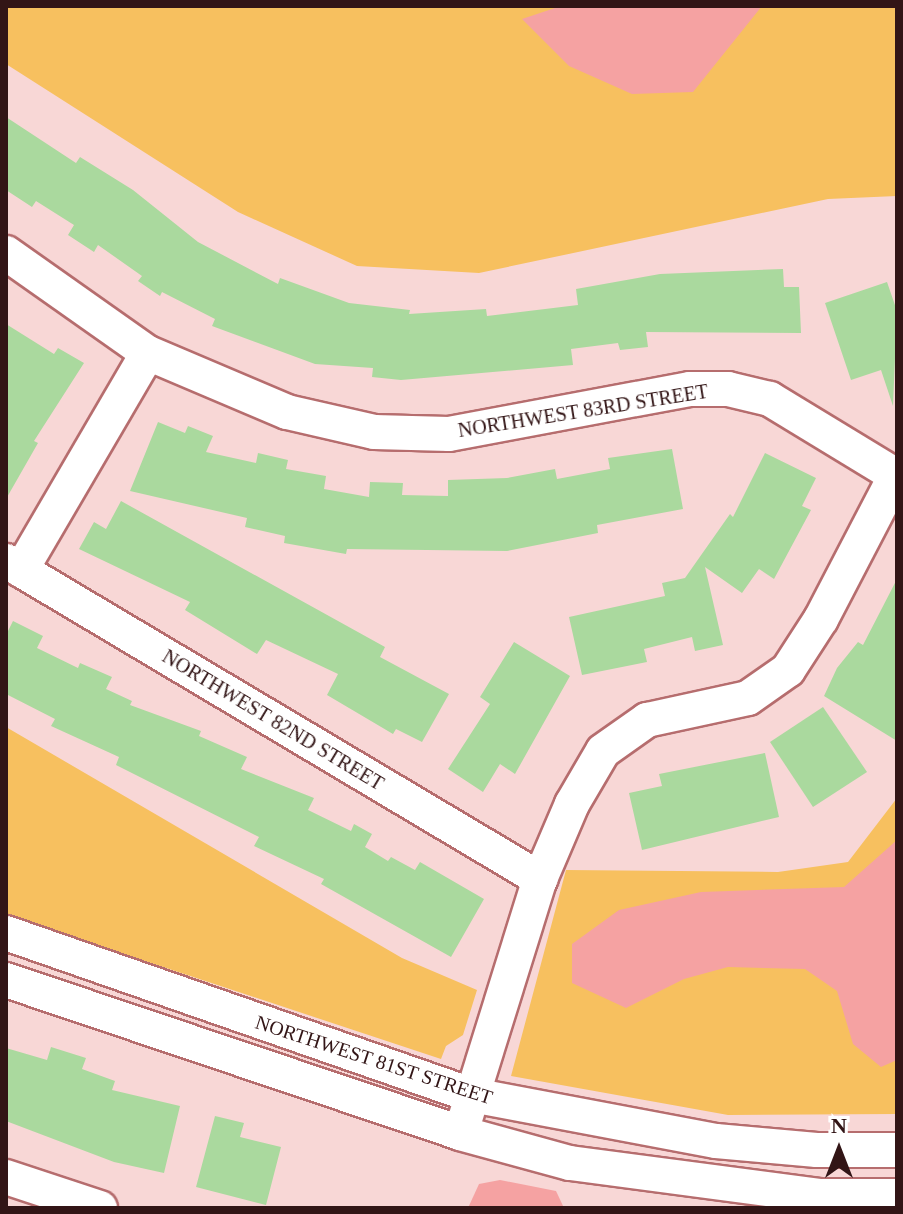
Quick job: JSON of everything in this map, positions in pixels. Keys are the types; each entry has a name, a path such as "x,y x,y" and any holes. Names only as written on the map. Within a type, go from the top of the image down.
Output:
{"street":[{"name":"NORTHWEST 83RD STREET","path":"6,253 148,353 287,412 374,432 449,434 534,422 690,389 728,389 770,399 896,474"},
{"path":"14,565 148,353"},
{"path":"460,1133 540,879 572,804 603,751 647,720 748,698 788,670 821,619 896,474"},
{"name":"NORTHWEST 82ND STREET","path":"14,565 540,879"},
{"name":"NORTHWEST 81ST STREET","path":"6,933 472,1095 716,1141 817,1150 897,1150"},
{"name":"NORTHWEST 81ST STREET","path":"6,980 460,1133 570,1163 690,1182 821,1196 897,1196"},
{"path":"6,1177 100,1208"}],"shaded area":[{"path":"6,6 897,6 897,196 828,199 479,273 357,266 238,212 6,64"},
{"path":"561,6 762,6 693,92 632,94 569,66 522,19"},
{"path":"6,727 402,958 477,990 463,1035 446,1046 441,1059 6,915"},
{"path":"897,798 897,1114 728,1115 511,1076 566,870 778,872 848,862"},
{"path":"897,840 897,1060 881,1067 853,1044 837,991 805,969 728,967 684,979 626,1008 572,983 572,944 619,910 701,892 844,887"},
{"path":"500,1180 556,1191 564,1208 468,1208 479,1184"}],"building":[{"path":"6,117 76,163 80,157 133,190 198,242 278,284 280,278 349,303 410,310 409,314 486,309 487,316 578,305 576,289 660,274 783,269 784,287 799,287 801,333 646,332 648,347 620,350 618,343 571,349 573,365 401,380 372,377 373,368 315,364 212,326 215,319 162,292 160,296 138,281 142,276 98,245 94,252 68,235 74,225 36,201 32,207 6,190"},
{"path":"887,282 897,311 893,406 881,370 851,380 825,303"},
{"path":"6,324 54,354 58,348 84,363 34,441 38,443 6,499"},
{"path":"158,422 185,433 188,426 213,436 206,452 256,463 258,453 288,460 286,469 326,476 324,489 369,497 370,482 403,483 402,495 448,496 448,480 507,478 555,469 557,479 610,469 608,458 672,449 683,509 597,525 598,533 507,551 347,549 346,554 284,543 285,536 245,527 247,518 130,491"},
{"path":"765,453 816,478 802,506 811,510 774,579 759,569 742,593 705,567 723,645 695,651 692,637 644,649 647,662 582,675 569,617 665,596 662,583 685,578 730,514 733,517"},
{"path":"121,501 385,647 380,657 449,694 422,742 396,729 393,734 327,695 338,674 266,640 257,654 185,610 190,602 79,549 94,522 106,529"},
{"path":"897,579 897,741 824,696 837,668 858,642 863,645"},
{"path":"13,621 43,636 37,648 78,668 80,663 112,677 106,689 132,701 130,705 201,731 199,736 247,757 241,769 314,798 308,810 351,831 354,824 372,834 365,847 388,861 391,857 415,870 420,862 484,899 451,957 321,884 324,879 254,846 259,837 116,765 119,757 51,726 55,719 6,694 6,635"},
{"path":"514,642 570,676 515,774 500,764 483,792 448,769 490,704 480,697"},
{"path":"823,707 867,772 813,807 770,742"},
{"path":"765,753 779,817 642,850 629,793 662,786 659,774"},
{"path":"51,1047 86,1058 82,1069 115,1081 112,1090 180,1106 164,1173 114,1162 6,1121 6,1048 47,1060"},
{"path":"215,1116 244,1123 240,1137 281,1147 266,1205 196,1187"}]}
